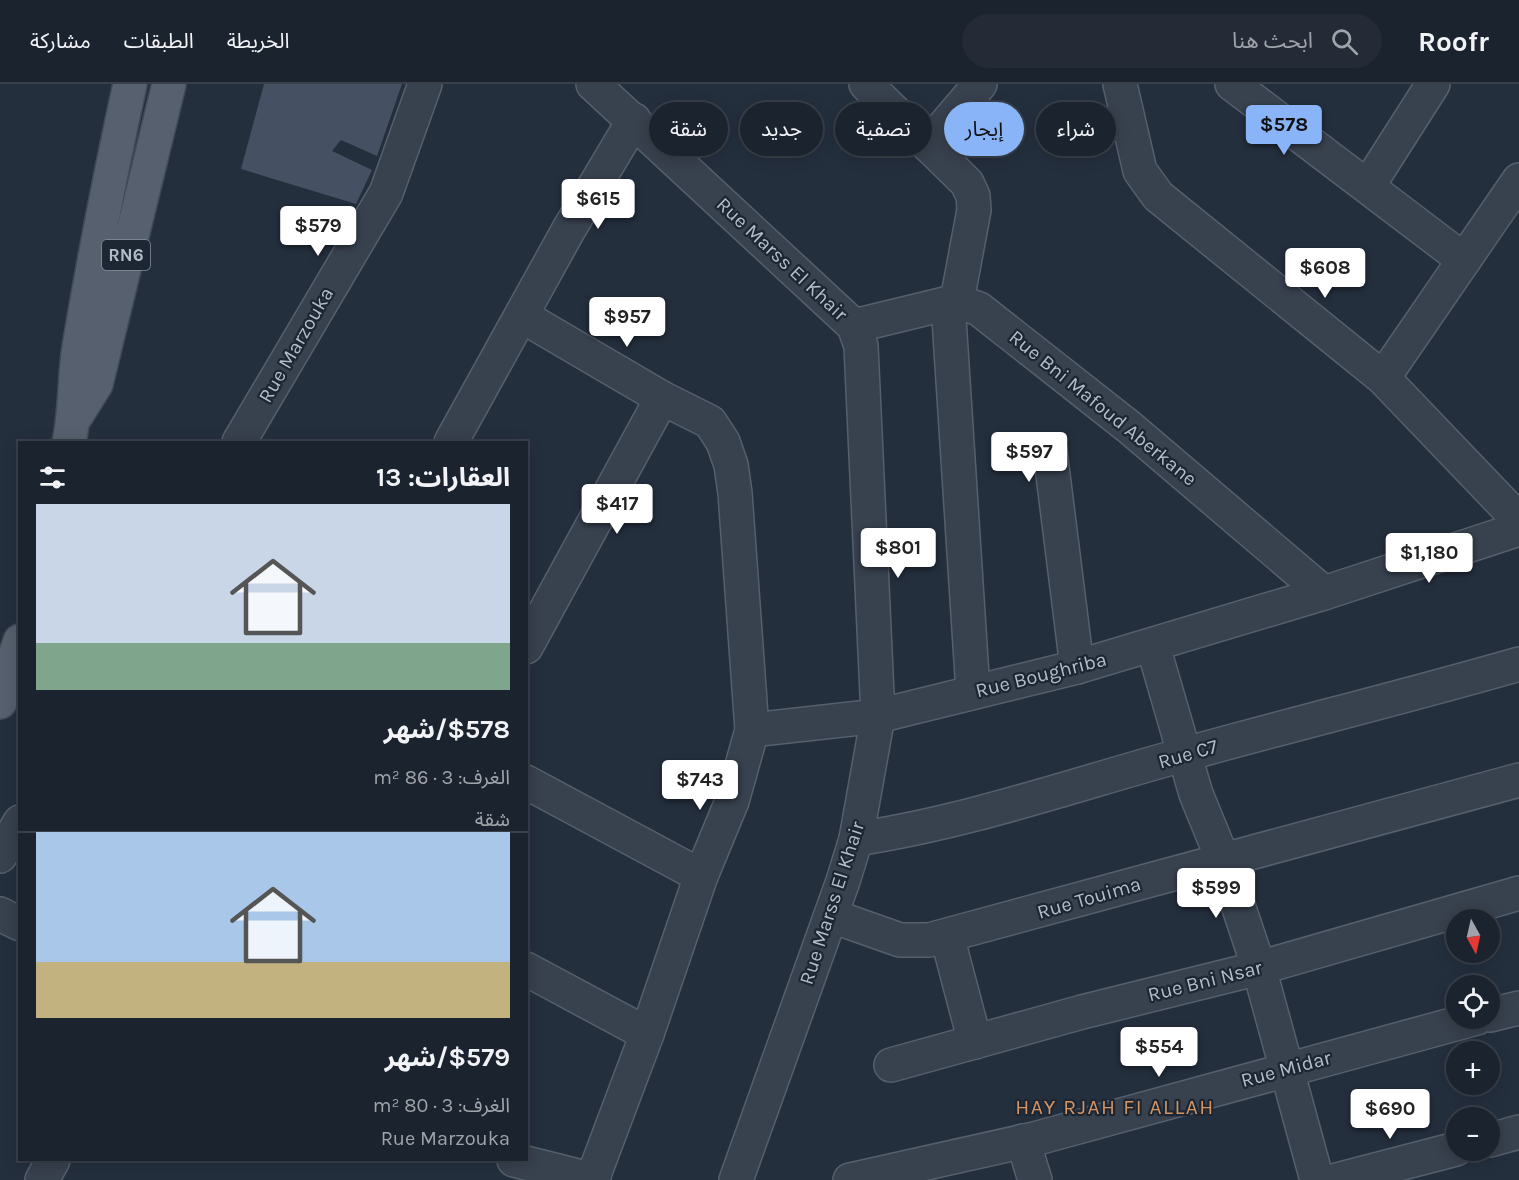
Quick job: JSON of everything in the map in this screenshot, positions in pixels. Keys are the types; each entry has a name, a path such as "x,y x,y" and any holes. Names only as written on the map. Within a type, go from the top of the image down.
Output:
{"main road":[{"name":"RN6","path":"71,431 74,379 100,223 130,84"},
{"name":"RN6","path":"71,431 96,384 169,84"},
{"path":"0,702 18,647"}],"street":[{"name":"Rue Marzouka","path":"240,441 386,193 425,84"},
{"name":"Rue Marss El Khair","path":"593,84 854,326 861,346 865,372 878,716 856,839 832,915 736,1180"},
{"path":"866,84 884,102"},
{"path":"932,140 980,84"},
{"path":"1120,84 1140,171 1158,196 1383,378 1519,520"},
{"path":"1368,186 1433,84"},
{"path":"1249,90 1464,260"},
{"path":"453,441 569,229 634,120"},
{"path":"932,149 967,183 973,196 972,220 952,302 973,692"},
{"path":"1383,378 1517,187"},
{"path":"854,326 952,302"},
{"name":"Rue Bni Mafoud Aberkane","path":"952,302 968,303 990,316 1129,427 1324,592"},
{"path":"518,1161 593,1180 647,1034 701,876 732,801 752,730 735,493 731,465 723,441 710,422 662,398 522,316"},
{"path":"528,643 662,398"},
{"path":"1050,451 1077,667"},
{"name":"Rue Boughriba","path":"752,730 878,716 1077,667 1153,646 1519,529"},
{"path":"1153,646 1196,794 1223,860 1259,968 1317,1180"},
{"name":"Rue C7","path":"856,839 913,830 974,815 1185,754 1519,664"},
{"name":"Rue Touima","path":"832,915 900,940 929,940 1519,780"},
{"path":"528,783 701,876"},
{"path":"0,856 18,825"},
{"name":"Rue Bni Nsar","path":"891,1065 1259,968 1519,892"},
{"path":"0,914 18,923"},
{"path":"947,936 975,1042"},
{"path":"528,970 647,1034"},
{"path":"1500,1013 1519,1008"},
{"name":"Rue Midar","path":"850,1180 1023,1141 1446,1026"},
{"path":"1500,1137 1519,1132"},
{"path":"1023,1141 1035,1180"},
{"path":"1337,1180 1390,1173 1446,1153"},
{"path":"42,1180 52,1161"}],"building":[{"path":"264,84 402,84 377,156 341,140 332,151 372,170 356,204 241,169"}],"district":[{"name":"HAY RJAH FI ALLAH","path":"1115,1107"}]}
